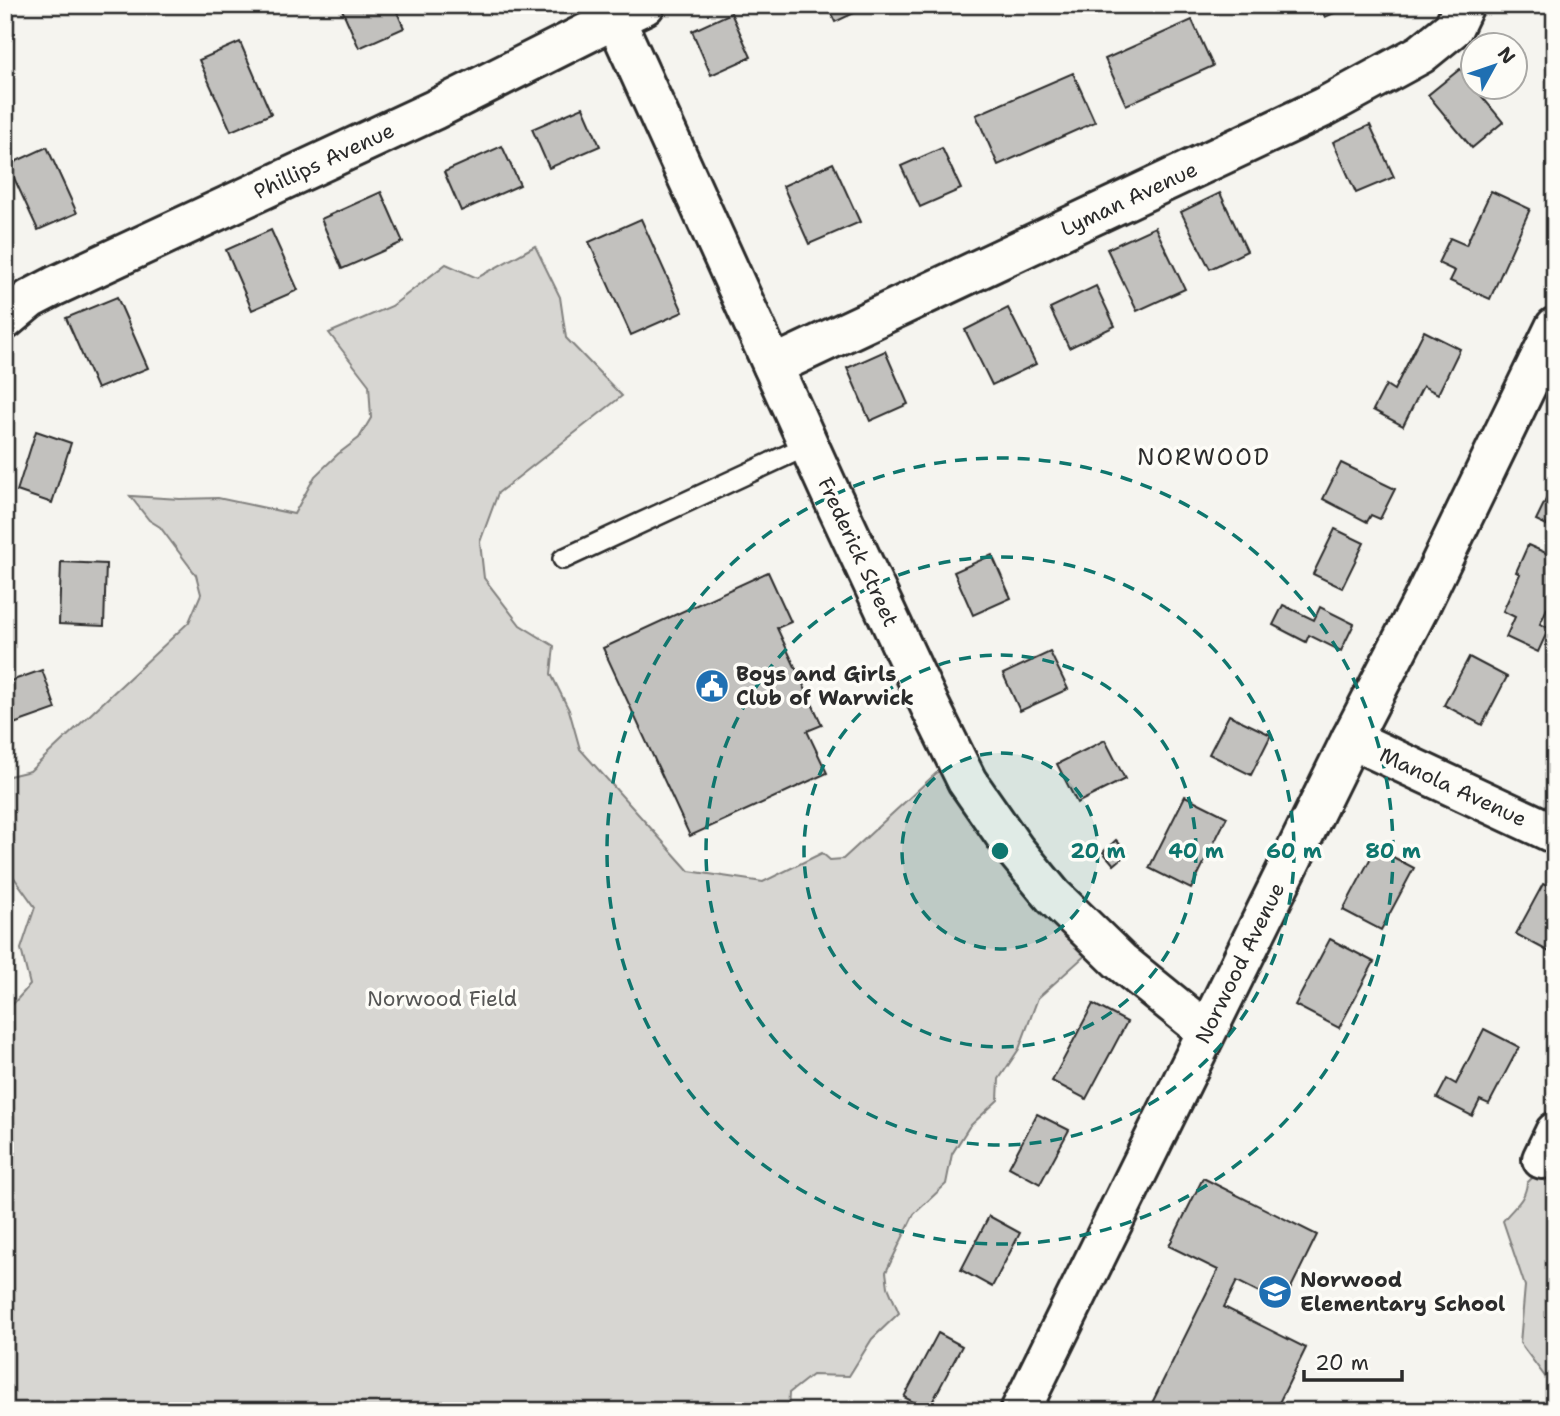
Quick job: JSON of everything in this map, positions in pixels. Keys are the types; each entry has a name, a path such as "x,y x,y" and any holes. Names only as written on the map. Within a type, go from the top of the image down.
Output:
{"street":[{"name":"Lyman Avenue","path":"773,366 1324,107 1421,54 1453,28 1464,5"},
{"name":"Frederick Street","path":"623,10 694,196 967,781 1015,850 1053,896 1120,961 1206,1031"},
{"name":"Phillips Avenue","path":"5,320 30,299 55,286 434,110 623,10"},
{"name":"Norwood Avenue","path":"1020,1411 1555,327"},
{"name":"Manola Avenue","path":"1351,740 1555,834"}],"lane":[{"path":"563,559 808,445"}],"green space":[{"name":"Norwood Field","path":"535,246 560,297 566,338 622,396 498,493 480,542 484,578 520,625 554,646 551,674 569,710 580,749 689,871 763,882 822,853 830,860 843,859 956,755 1100,942 1038,998 1019,1049 999,1079 998,1100 969,1127 952,1154 946,1184 914,1214 886,1272 888,1287 899,1313 872,1339 849,1376 812,1375 789,1393 788,1411 5,1411 5,1013 30,985 21,949 35,907 5,865 5,777 30,771 189,622 201,594 196,575 160,527 149,520 130,496 218,498 294,514 315,476 359,438 371,418 369,385 329,333 392,306 446,264 477,278"},
{"path":"1546,1164 1555,1173 1555,1390 1520,1343 1525,1286 1503,1221 1521,1200 1527,1183"}],"building":[{"path":"340,5 394,5 404,28 359,48"},
{"path":"827,5 871,5 835,22"},
{"path":"1319,5 1353,5 1325,17"},
{"path":"731,13 751,57 711,75 692,31"},
{"path":"1192,20 1213,66 1126,105 1105,59"},
{"path":"240,42 271,114 231,131 199,60"},
{"path":"1458,71 1458,102 1487,102 1503,122 1472,148 1428,95"},
{"path":"1073,73 1095,122 998,165 976,115"},
{"path":"583,107 600,146 549,168 532,129"},
{"path":"1370,125 1394,177 1356,193 1333,142"},
{"path":"502,146 520,185 461,211 444,172"},
{"path":"47,147 77,213 38,230 8,165"},
{"path":"942,148 961,189 920,207 901,166"},
{"path":"833,163 860,222 809,244 783,186"},
{"path":"1491,191 1530,209 1490,299 1450,281 1455,271 1438,263 1450,238 1466,245"},
{"path":"381,192 403,242 342,269 321,219"},
{"path":"1220,193 1247,251 1210,269 1181,212"},
{"path":"641,219 683,312 631,335 589,242"},
{"path":"1155,227 1185,289 1137,311 1107,249"},
{"path":"271,230 298,290 252,310 226,250"},
{"path":"1096,286 1115,326 1069,348 1050,308"},
{"path":"117,297 148,368 97,389 66,318"},
{"path":"1008,308 1036,364 992,385 965,330"},
{"path":"1424,331 1460,349 1438,394 1423,386 1403,426 1373,410 1386,385 1394,390"},
{"path":"885,351 908,404 870,421 847,368"},
{"path":"36,431 71,443 52,503 17,491"},
{"path":"1341,463 1395,489 1380,519 1371,515 1367,522 1323,499"},
{"path":"1555,481 1555,529 1536,520"},
{"path":"1335,529 1364,543 1342,588 1313,574"},
{"path":"1528,545 1555,557 1555,591 1540,624 1549,628 1538,652 1506,637 1515,617 1503,611 1520,574 1516,572"},
{"path":"992,555 1011,598 973,615 954,572"},
{"path":"61,562 106,564 104,626 59,624"},
{"name":"Boys and Girls Club of Warwick","path":"768,572 791,622 777,628 822,725 807,731 827,773 690,836 603,648"},
{"path":"1283,605 1314,620 1320,607 1354,624 1341,651 1309,635 1306,642 1273,625"},
{"path":"1050,652 1068,689 1020,711 1003,674"},
{"path":"1469,657 1507,677 1482,725 1444,705"},
{"path":"42,670 56,709 5,727 5,683"},
{"path":"1229,715 1271,735 1251,775 1209,754"},
{"path":"1105,740 1125,779 1077,803 1057,764"},
{"path":"1185,796 1227,817 1191,889 1149,868"},
{"path":"1116,840 1128,853 1114,865 1103,852"},
{"path":"1376,848 1414,868 1381,930 1343,910"},
{"path":"1543,884 1555,890 1555,955 1516,934"},
{"path":"1330,939 1374,962 1339,1028 1295,1005"},
{"path":"1093,1004 1127,1022 1086,1099 1052,1081"},
{"path":"1484,1029 1519,1047 1489,1104 1480,1100 1472,1116 1437,1098 1447,1079 1456,1084"},
{"path":"1037,1114 1069,1130 1040,1184 1009,1167"},
{"name":"Norwood Elementary School","path":"1203,1178 1317,1235 1283,1304 1237,1281 1224,1307 1306,1348 1275,1411 1148,1411 1218,1270 1169,1246"},
{"path":"989,1216 1020,1233 992,1287 961,1270"},
{"path":"938,1333 962,1346 928,1410 904,1397"}],"place":[{"name":"Boys and Girls Club of Warwick","path":"712,686"},
{"name":"Norwood Elementary School","path":"1275,1292"}],"district":[{"name":"NORWOOD","path":"1204,457"}]}
